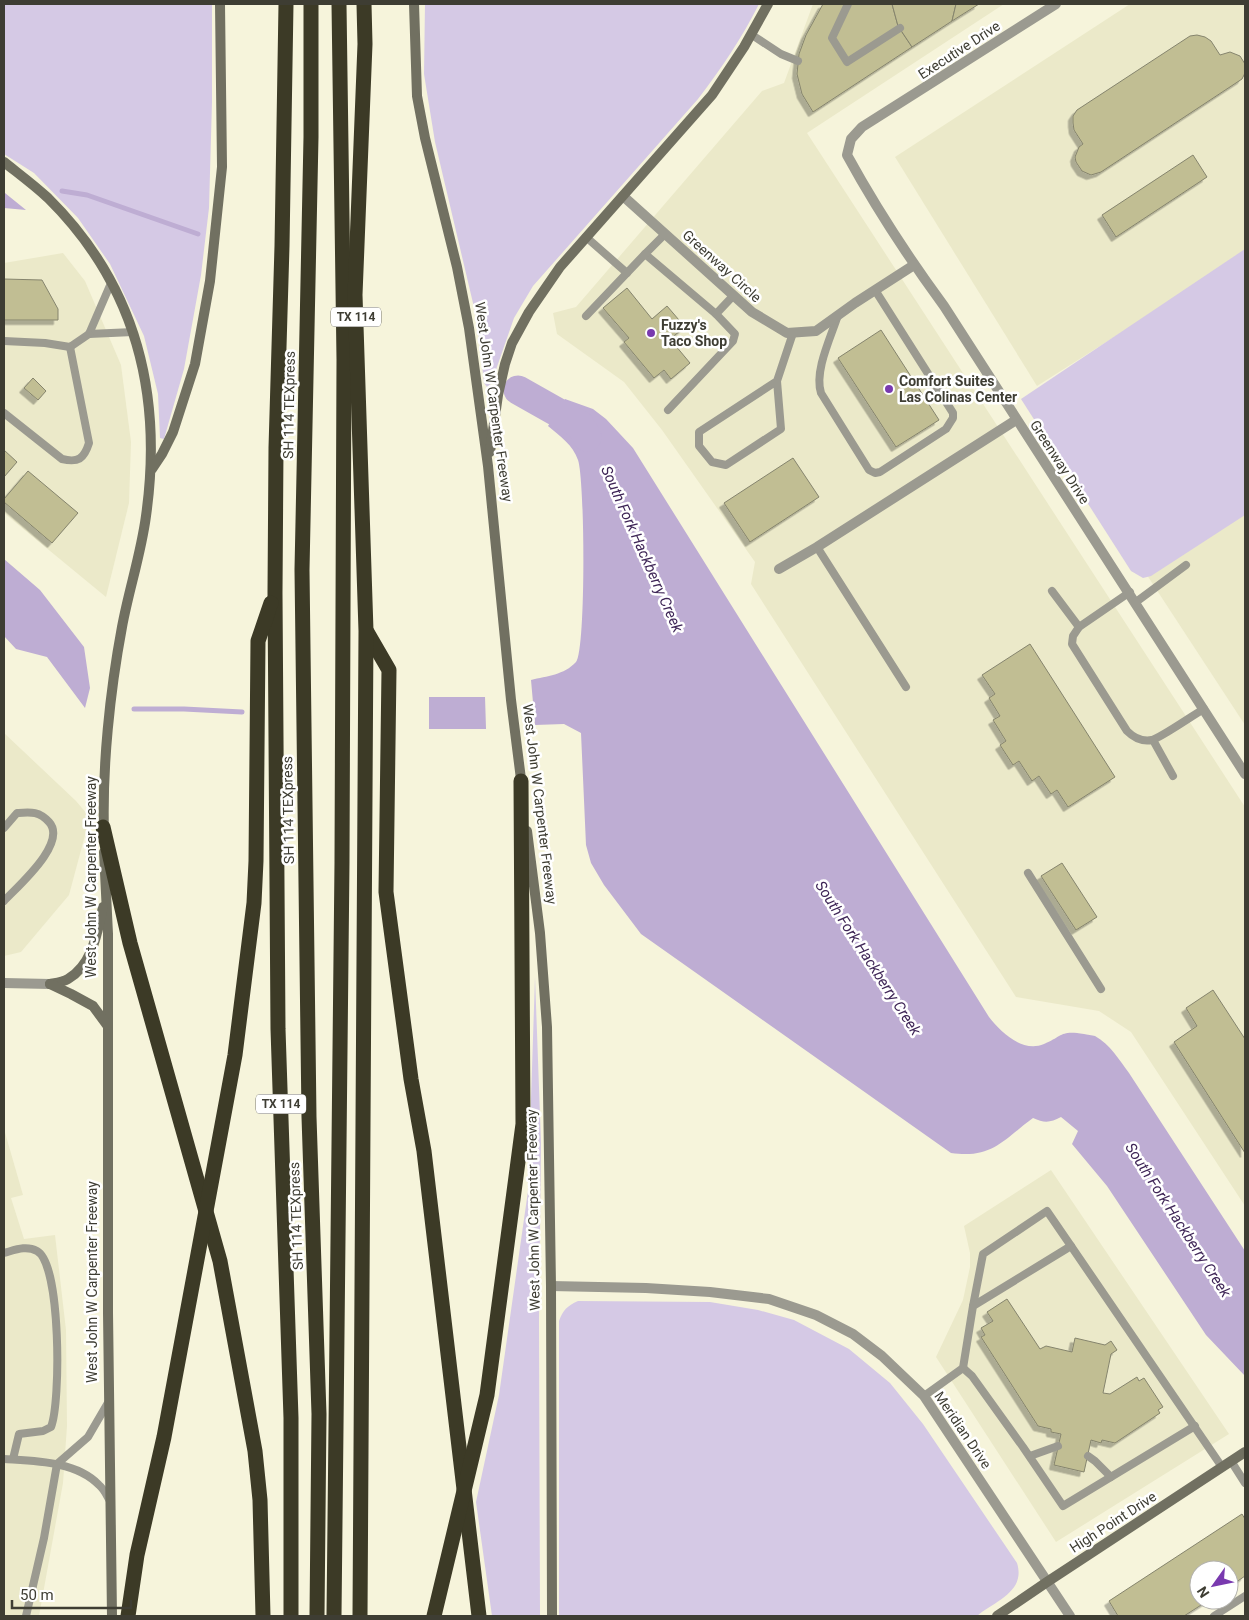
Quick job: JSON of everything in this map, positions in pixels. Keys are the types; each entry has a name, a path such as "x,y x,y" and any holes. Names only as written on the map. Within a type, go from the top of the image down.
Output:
{"highway":[{"name":"TX 114","path":"286,4 276,448 275,593 278,1029 291,1418 291,1616"},
{"name":"SH 114 TEXpress","path":"311,4 311,137 302,570 309,1117 319,1414 317,1616"},
{"path":"334,1616 342,872 344,359 340,4"},
{"name":"TX 114","path":"360,1616 366,631 355,294 365,44 364,4"},
{"path":"128,1616 137,1555 164,1437 235,1055 254,895 258,641 275,593"},
{"path":"366,631 389,670 386,892 411,1079 424,1152 480,1616"},
{"path":"434,1616 487,1395 523,1124 521,781"},
{"path":"103,827 130,943 220,1261 255,1451 260,1500 263,1616"}],"main road":[{"name":"West John W Carpenter Freeway","path":"112,1616 109,1401 108,934 103,827 107,751 113,683 122,624 138,564 151,471 173,432 195,364 210,281 222,166 220,4"},
{"name":"West John W Carpenter Freeway","path":"414,4 417,96 425,138 457,267 469,328 488,466 521,781 540,933 547,1027 551,1286 552,1616"},
{"path":"488,466 498,395 512,343 529,312 560,267 712,95 752,35 768,4"},
{"path":"4,162 42,193 71,223 96,255 125,310 148,387 152,452 151,471"},
{"path":"50,984 68,979 86,962 96,937 106,893"},
{"path":"50,984 93,1006 107,1025"},
{"name":"High Point Drive","path":"997,1616 1245,1452"}],"street":[{"name":"Executive Drive","path":"876,119 1056,4"},
{"name":"Greenway Drive","path":"876,119 862,127 851,139 847,155 871,199 914,265 944,306 1016,420 1130,592 1245,774"},
{"name":"Greenway Circle","path":"623,196 752,312 787,333 816,331 914,265"},
{"path":"779,569 817,547 1016,420"},
{"path":"4,983 50,984"},
{"name":"Meridian Drive","path":"551,1286 655,1288 769,1299 816,1315 853,1334 882,1356 924,1396 1070,1616"}],"lane":[{"path":"855,4 846,7 832,38 847,62 900,28"},
{"path":"752,35 781,54 798,61"},
{"path":"586,316 666,234"},
{"path":"586,237 627,273"},
{"path":"645,254 716,314 735,334 733,341 668,410"},
{"path":"4,341 45,343 70,348 89,334 111,283"},
{"path":"838,316 819,374 821,393 869,470 875,473 880,472 946,429 953,418 953,413 950,405 875,290"},
{"path":"716,314 734,296"},
{"path":"89,334 133,332"},
{"path":"777,382 699,432 699,446 712,462 726,465 781,429 777,382 792,332"},
{"path":"4,413 62,460 72,462 81,458 89,443 70,348"},
{"path":"817,547 906,687"},
{"path":"1136,602 1186,565"},
{"path":"1052,591 1079,628"},
{"path":"1130,592 1079,628 1073,636 1072,644 1127,731 1133,737 1153,740 1204,709"},
{"path":"1153,740 1173,776"},
{"path":"4,828 17,814 33,812 43,815 53,826 54,840 43,859 4,901"},
{"path":"1028,873 1101,989"},
{"path":"924,1396 963,1368 983,1254 1048,1211 1194,1426 1245,1483"},
{"path":"973,1306 1071,1246"},
{"path":"4,1253 25,1247 37,1251 44,1258 51,1276 56,1315 57,1390 54,1418 51,1427 43,1432 19,1434 13,1459"},
{"path":"963,1368 972,1376 1030,1456 1062,1506 1194,1426"},
{"path":"26,1616 44,1538 57,1464 88,1437 109,1401"},
{"path":"1030,1456 1058,1446"},
{"path":"1088,1456 1111,1477"},
{"path":"4,1458 57,1464 82,1472 99,1484 110,1501"},
{"path":"1214,1616 1245,1596"}],"shaded area":[{"path":"4,4 212,4 209,208 201,275 184,369 164,439 160,438 158,394 144,336 110,264 78,218 34,173 4,154"},
{"path":"425,4 759,4 731,53 698,99 533,286 514,318 491,384 487,387 484,383 477,320 435,142 424,74"},
{"path":"813,4 1004,4 807,133 1245,807 1245,1206 1131,1032 1099,1011 1016,997 751,584 755,562 662,430 624,382 557,334 553,313 576,307 762,91 784,83"},
{"path":"1130,4 1245,4 1245,254 1037,386 895,157"},
{"path":"1245,249 1245,515 1151,576 1143,578 1131,571 1021,399"},
{"path":"63,253 85,281 121,365 131,442 129,503 106,597 4,513 4,263"},
{"path":"1245,504 1245,725 1143,569"},
{"path":"4,733 76,801 87,814 88,824 69,895 21,952 4,956"},
{"path":"535,977 541,1143 539,1320 540,1616 492,1616 476,1502 499,1395 528,1191"},
{"path":"4,1129 23,1195 11,1198 24,1239 55,1235 66,1330 67,1426 63,1483 39,1616 4,1616"},
{"path":"1051,1170 1229,1434 1056,1542 936,1357 963,1300 970,1267 970,1253 964,1226"},
{"path":"578,1301 710,1302 758,1310 794,1320 849,1349 890,1383 923,1424 1017,1563 1019,1573 1013,1589 977,1616 559,1616 559,1321 566,1309"}],"water":[{"path":"5,193 26,210 4,208"},
{"path":"565,399 593,409 606,419 633,448 989,1017 1006,1035 1028,1046 1044,1044 1066,1033 1095,1036 1110,1048 1129,1073 1245,1251 1245,1376 1206,1335 1107,1186 1072,1144 1078,1131 1061,1117 1047,1122 1033,1118 1005,1140 987,1150 965,1154 951,1153 641,934 604,885 591,863 586,845 581,733 564,724 535,725 531,680 566,670 576,662 582,628 583,530 578,460 566,441 548,426"},
{"path":"4,559 40,590 84,647 90,688 85,708 47,657 16,649 4,636"},
{"path":"429,697 485,697 486,729 429,729"}],"building":[{"path":"823,4 892,4 898,26 912,47 813,112 802,94 797,74 799,54 806,35"},
{"path":"892,4 956,4 952,21 912,47 898,26"},
{"path":"956,4 979,4 952,21"},
{"path":"1197,35 1211,41 1220,55 1230,52 1240,56 1245,64 1245,73 1242,79 1101,172 1091,175 1082,171 1075,157 1079,147 1083,144 1074,130 1073,116 1077,110 1190,36"},
{"path":"1193,155 1207,177 1116,237 1102,215"},
{"path":"4,279 42,280 58,309 58,320 4,320"},
{"name":"Fuzzy's Taco Shop","path":"627,288 652,319 667,306 685,327 670,339 690,363 671,379 664,370 654,378 624,342 629,338 603,308"},
{"name":"Comfort Suites Las Colinas Center","path":"881,330 939,420 896,447 838,358"},
{"path":"33,378 46,391 38,400 24,388"},
{"path":"4,450 17,462 4,477"},
{"path":"793,458 819,497 750,542 724,503"},
{"path":"28,471 78,513 52,543 4,502 4,499"},
{"path":"1030,644 1115,777 1068,807 1057,790 1051,794 1039,776 1032,781 1019,761 1013,765 1000,745 1006,741 993,720 1000,716 989,698 995,694 982,675"},
{"path":"1062,863 1097,917 1076,930 1041,876"},
{"path":"1213,990 1245,1039 1245,1153 1174,1042 1197,1026 1186,1008"},
{"path":"1007,1299 1040,1349 1046,1346 1072,1352 1075,1338 1105,1345 1111,1341 1117,1350 1111,1354 1103,1393 1110,1394 1137,1377 1139,1381 1144,1378 1163,1407 1158,1410 1160,1413 1115,1443 1102,1440 1101,1443 1091,1440 1084,1472 1054,1465 1061,1434 1038,1426 981,1337 985,1335 981,1328 993,1321 987,1312"},
{"path":"1242,1514 1245,1519 1245,1576 1239,1580 1239,1560 1189,1560 1189,1610 1193,1610 1184,1616 1118,1616 1109,1601"}],"waterway":[{"name":"South Fork Hackberry Creek","path":"62,191 87,195 198,234"},
{"name":"South Fork Hackberry Creek","path":"518,390 580,425 587,437"},
{"name":"South Fork Hackberry Creek","path":"134,709 242,712"}],"place":[{"name":"Fuzzy's Taco Shop","path":"651,333"},
{"name":"Comfort Suites Las Colinas Center","path":"889,389"}]}
